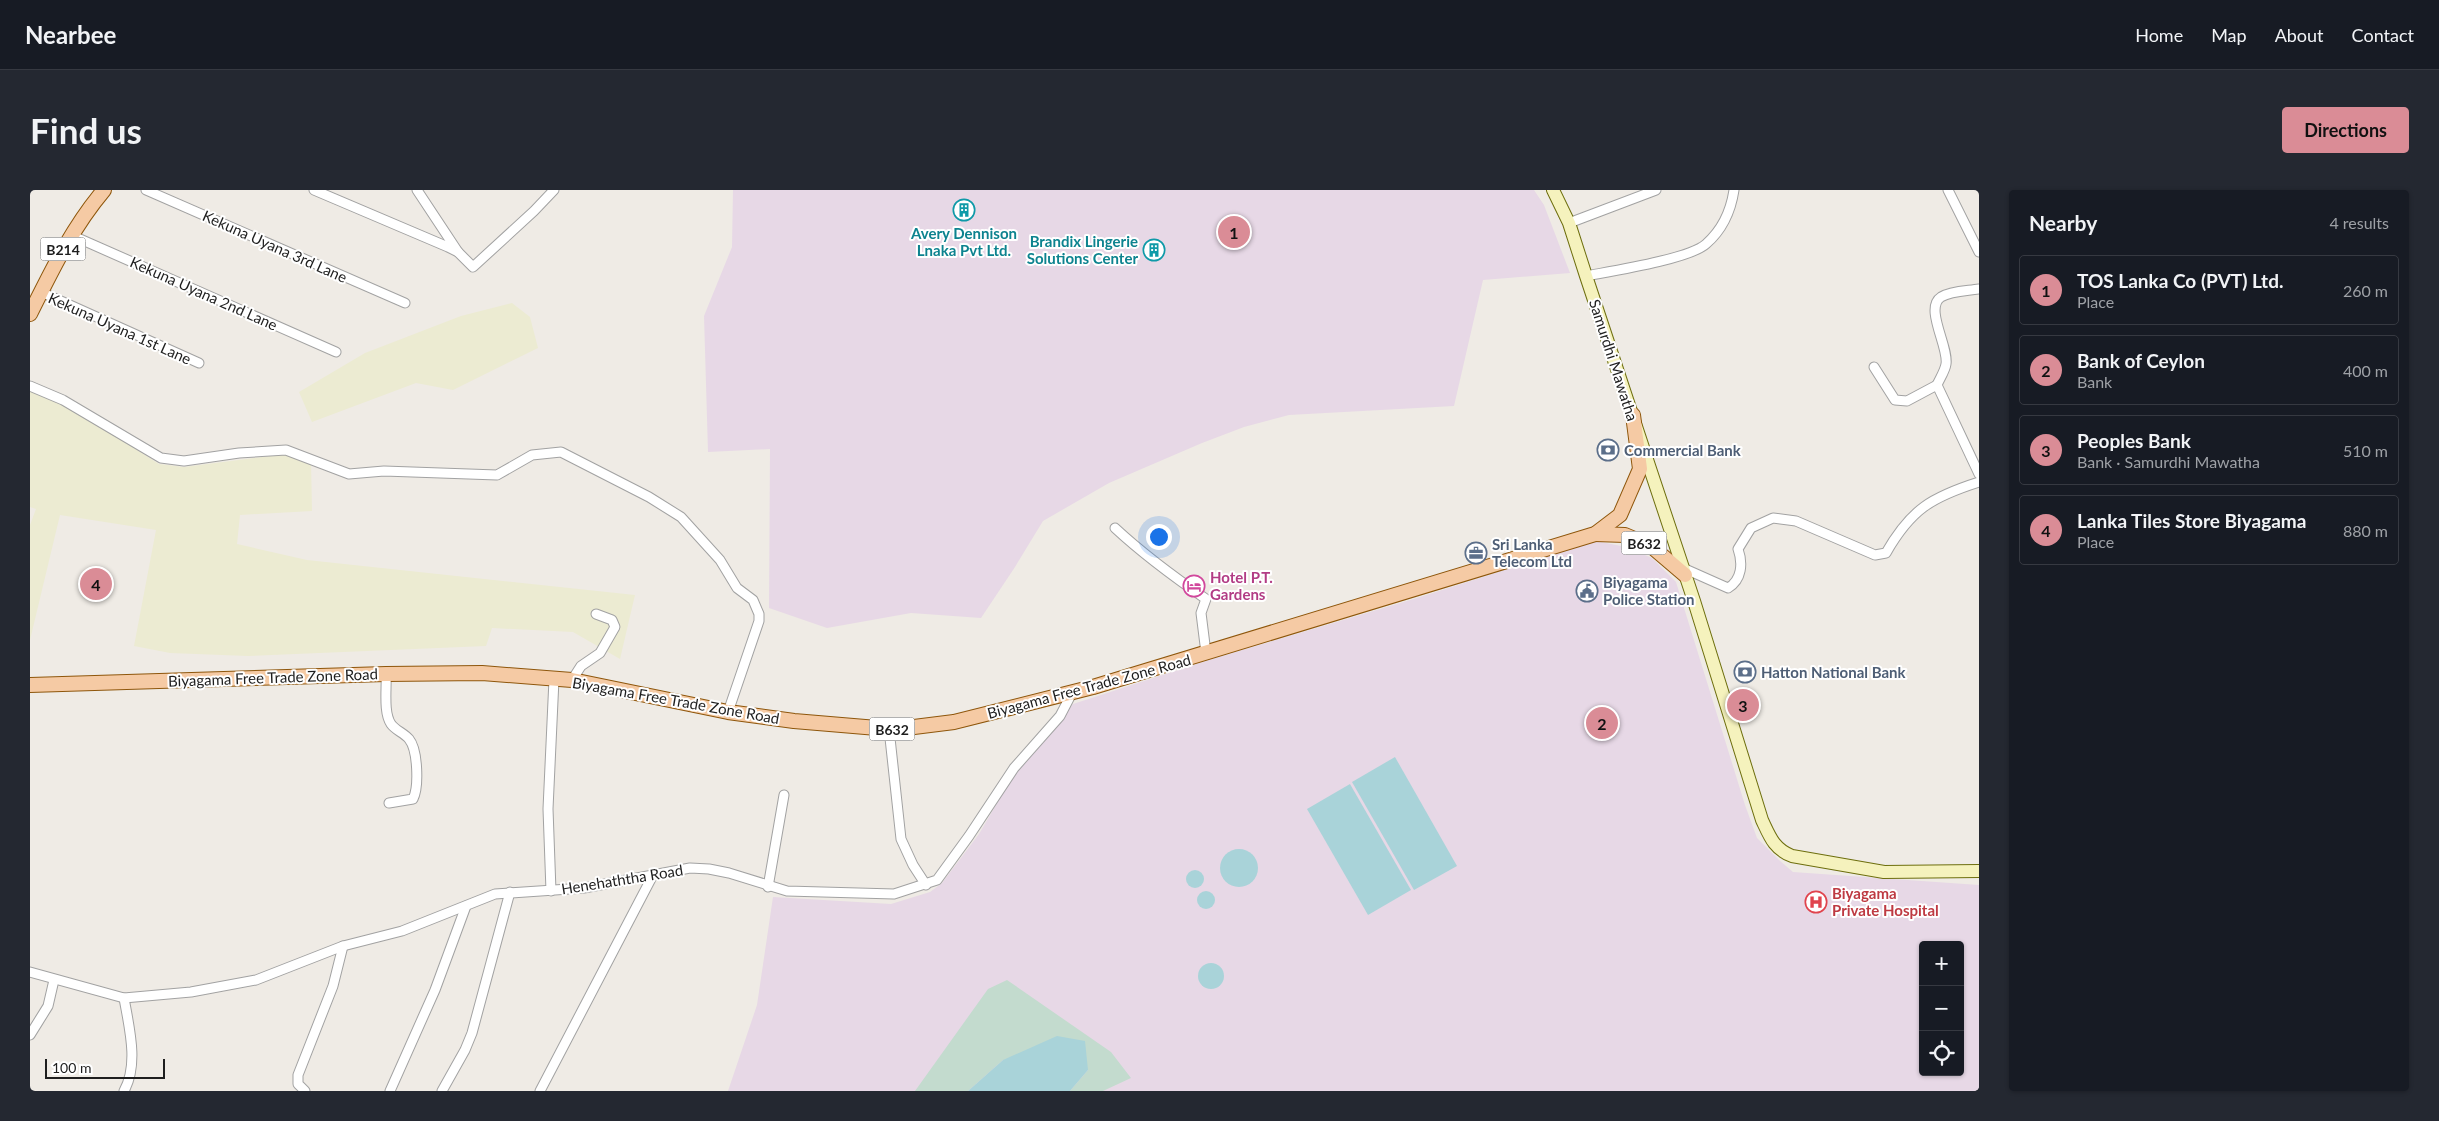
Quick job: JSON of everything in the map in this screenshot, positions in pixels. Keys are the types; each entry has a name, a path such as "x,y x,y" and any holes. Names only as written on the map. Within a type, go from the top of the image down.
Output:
{"main road":[{"name":"B214","path":"30,314 71,235 104,190"},
{"name":"Samurdhi Mawatha","path":"1553,190 1569,223 1684,571 1762,820 1773,844 1782,852 1792,856 1884,872 1979,871"},
{"name":"Biyagama Free Trade Zone Road","path":"1595,534 1620,515 1640,469 1633,415"},
{"name":"Biyagama Free Trade Zone Road","path":"30,685 386,674 482,673 572,680 728,712 889,729 954,722 1072,693 1595,534 1625,535 1651,546 1684,571"}],"street":[{"name":"Kekuna Uyana 3rd Lane","path":"146,190 405,303"},
{"path":"314,190 458,252"},
{"path":"417,190 458,252 473,267 554,190"},
{"path":"1569,223 1656,190"},
{"path":"1586,276 1680,256 1705,246 1720,228 1732,203 1734,190"},
{"path":"1948,190 1979,252"},
{"name":"Kekuna Uyana 2nd Lane","path":"71,235 336,352"},
{"path":"1874,367 1895,400 1907,401 1937,385 1946,362 1935,315 1935,306 1939,298 1979,289"},
{"name":"Kekuna Uyana 1st Lane","path":"41,292 199,363"},
{"path":"1937,385 1979,474"},
{"path":"30,386 63,400 162,458 184,461 239,453 286,450 349,474 384,471 497,474 532,455 561,452 580,460 649,497 681,518 720,560 737,588 753,600 760,614 759,621 728,712"},
{"path":"1684,571 1728,588 1733,586 1740,573 1742,562 1738,549 1751,528 1774,518 1796,521 1875,555 1886,553 1900,528 1921,508 1957,489 1979,482"},
{"path":"1115,528 1132,544 1160,563 1166,572 1206,599 1201,613 1206,653"},
{"path":"572,680 581,666 600,653 615,626 612,620 596,614"},
{"path":"386,674 388,717 392,726 409,739 414,749 416,762 415,794 412,799 389,803"},
{"path":"551,891 548,810 554,679"},
{"name":"Henehaththa Road","path":"30,972 124,998 191,992 256,980 343,946 402,931 495,894 584,888 652,877 690,868 709,869 768,887 788,891 873,895 894,894 926,885 936,880 954,858 1003,782 1028,749 1060,716 1072,693"},
{"path":"889,729 901,839 913,865 926,885"},
{"path":"768,887 784,795"},
{"path":"540,1091 652,877"},
{"path":"442,1091 465,1050 472,1033 510,892"},
{"path":"390,1091 435,990 466,906"},
{"path":"305,1091 298,1084 298,1075 333,986 343,946"},
{"path":"30,1034 48,1006 54,980"},
{"path":"124,998 132,1063 130,1080 124,1091"}],"shaded area":[{"path":"733,190 1534,190 1544,205 1570,273 1483,280 1454,406 1289,415 1244,427 1109,483 1043,521 981,618 911,613 827,628 769,608 770,449 708,452 704,316 732,247"},
{"path":"1596,541 1626,547 1652,558 1676,582 1757,838 1779,860 1793,872 1979,885 1979,1091 728,1091 757,1005 773,897 891,904 930,892 942,883 979,834 1014,774 1073,704 1212,659 1417,598"}],"green space":[{"path":"512,303 530,317 538,348 453,390 416,383 312,422 299,392 365,353 461,316"},
{"path":"30,389 63,403 159,464 184,467 284,454 311,461 312,511 240,515 237,544 307,560 635,595 620,659 573,632 492,628 486,646 248,656 170,653 134,646 156,530 60,515 30,640 30,525 36,509 30,507"},
{"path":"1007,980 1111,1052 1131,1078 1103,1091 1070,1091 1088,1070 1003,1060 968,1091 915,1091 988,989"}],"water":[{"path":"1395,757 1457,866 1414,890 1352,782"},
{"path":"1350,784 1411,890 1368,915 1307,809"},
{"path":"1239,849 1252,855 1258,868 1252,881 1239,887 1226,881 1220,868 1226,855"},
{"path":"1195,870 1201,873 1204,879 1201,885 1195,888 1189,885 1186,879 1189,873"},
{"path":"1206,891 1212,894 1215,900 1212,906 1206,909 1200,906 1197,900 1200,894"},
{"path":"1211,963 1220,967 1224,976 1220,985 1211,989 1202,985 1198,976 1202,967"},
{"path":"1057,1036 1085,1041 1088,1070 1070,1091 968,1091 1003,1060"}],"place":[{"name":"Avery Dennison Lnaka Pvt Ltd.","path":"964,210"},
{"name":"TOS Lanka Co (PVT) Ltd.","path":"1234,232"},
{"name":"Brandix Lingerie Solutions Center","path":"1154,250"},
{"name":"Commercial Bank","path":"1608,450"},
{"name":"Sri Lanka Telecom Ltd","path":"1476,553"},
{"name":"Lanka Tiles Store Biyagama","path":"96,584"},
{"name":"Hotel P.T. Gardens","path":"1194,586"},
{"name":"Biyagama Police Station","path":"1587,591"},
{"name":"Hatton National Bank","path":"1745,672"},
{"name":"Peoples Bank","path":"1743,705"},
{"name":"Bank of Ceylon","path":"1602,723"},
{"name":"Biyagama Private Hospital","path":"1816,902"}]}
